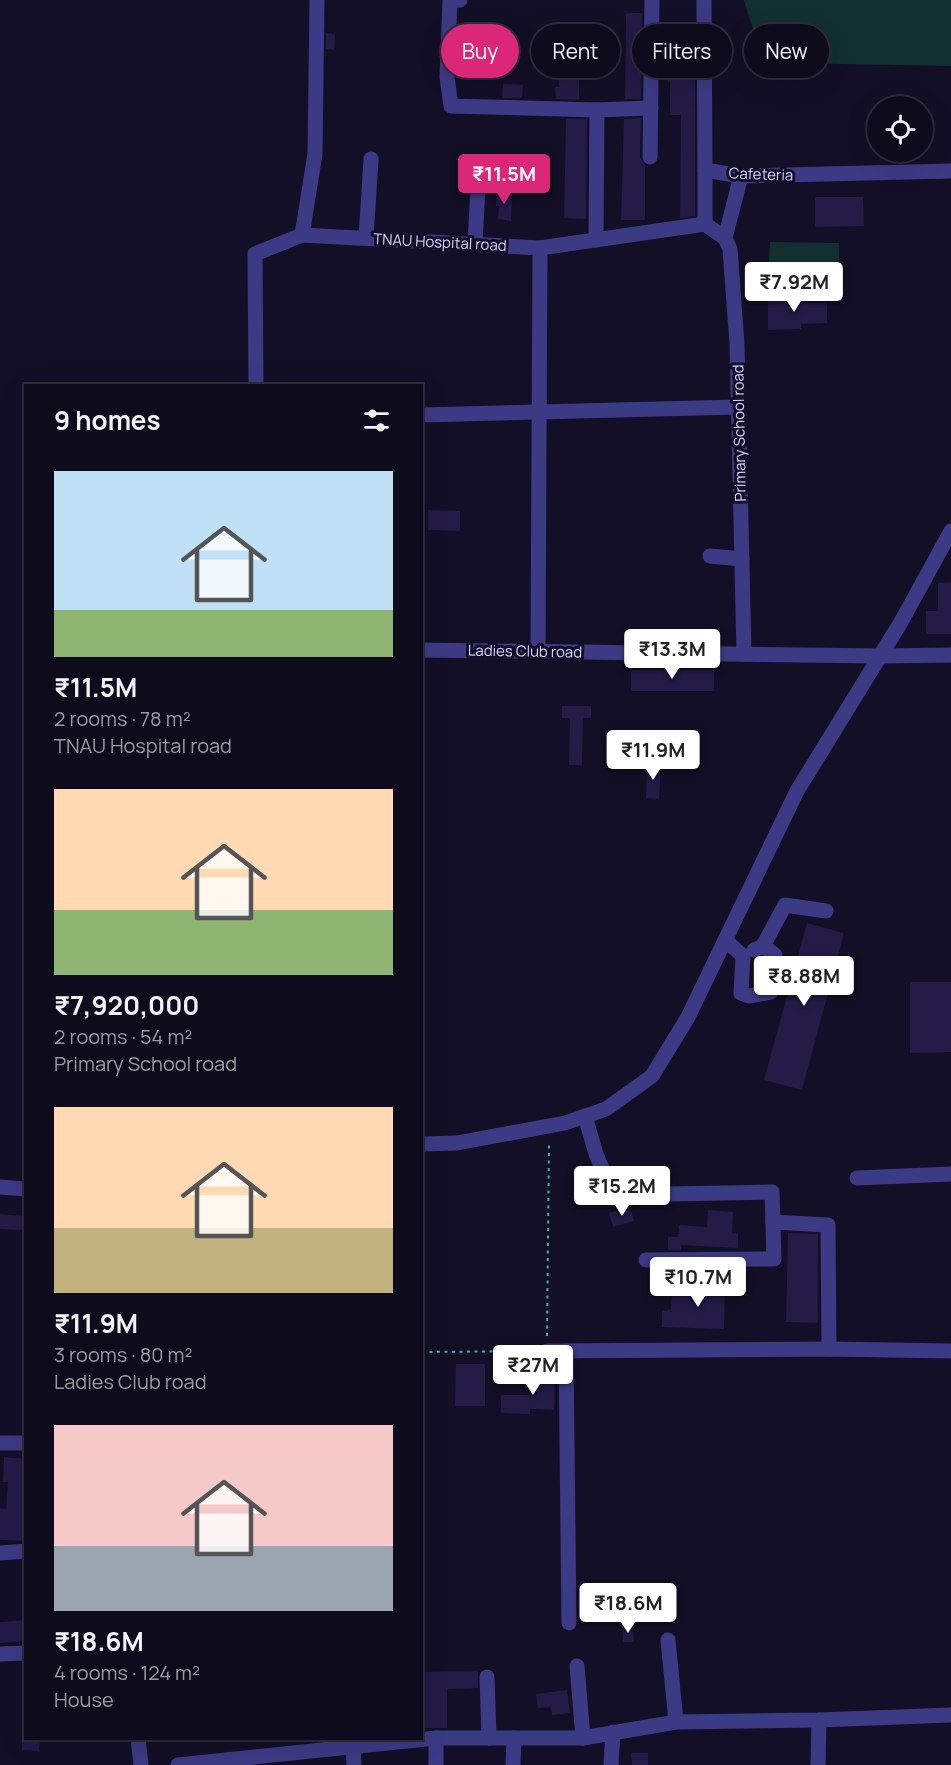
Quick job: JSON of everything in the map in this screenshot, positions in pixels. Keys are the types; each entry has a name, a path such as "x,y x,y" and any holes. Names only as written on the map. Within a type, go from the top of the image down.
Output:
{"street":[{"path":"302,235 315,154 317,0"},
{"path":"460,0 450,0 447,77 451,106 597,110 651,108"},
{"path":"650,158 652,0"},
{"path":"704,0 705,224 725,238 741,176"},
{"path":"596,240 597,110"},
{"path":"366,238 371,159"},
{"name":"Cafeteria","path":"705,170 741,176 951,171"},
{"path":"475,244 478,187"},
{"name":"TNAU Hospital road","path":"256,384 255,254 302,235 540,248 705,224"},
{"name":"Primary School road","path":"725,238 730,249 737,344 744,654"},
{"path":"538,651 540,248"},
{"path":"423,415 738,407"},
{"path":"423,1144 457,1143 565,1124 606,1109 652,1076 688,1017 797,791 880,656 951,531"},
{"path":"710,556 741,559"},
{"name":"Ladies Club road","path":"423,650 951,655"},
{"path":"743,956 763,946 786,905 826,911"},
{"path":"725,940 743,956"},
{"path":"743,956 741,993 749,996 771,992 775,981 775,955 763,946"},
{"path":"585,1116 596,1154 614,1195 772,1192 774,1259 646,1260"},
{"path":"857,1178 951,1174"},
{"path":"0,1187 24,1189"},
{"path":"773,1222 828,1225 829,1349"},
{"path":"547,1351 951,1350"},
{"path":"566,1351 569,1623"},
{"path":"0,1443 24,1443"},
{"path":"0,1552 24,1551"},
{"path":"668,1640 676,1722"},
{"path":"0,1654 24,1653"},
{"path":"577,1666 583,1738"},
{"path":"487,1677 489,1738"},
{"path":"423,1739 583,1738 676,1722 819,1720 951,1714"},
{"path":"818,1765 819,1720"},
{"path":"611,1765 613,1732"},
{"path":"436,1738 436,1765"},
{"path":"513,1765 514,1738"},
{"path":"138,1740 141,1765"},
{"path":"178,1765 254,1761 319,1744 353,1747 418,1740"},
{"path":"353,1747 354,1765"}],"path":[{"path":"423,1352 547,1351 549,1126"}],"green space":[{"path":"744,0 951,0 951,66 829,64 829,24 752,24"},
{"path":"770,242 839,243 839,281 768,283"}],"building":[{"path":"626,13 642,13 642,24 632,24 632,78 641,78 641,99 625,99"},
{"path":"326,33 335,34 334,50 326,49"},
{"path":"559,78 579,78 579,100 556,99 555,87 559,87"},
{"path":"668,78 695,78 695,216 680,218 681,115 670,115 670,82 668,82"},
{"path":"503,84 523,85 522,98 502,98"},
{"path":"641,118 640,157 645,165 645,220 621,220 624,119"},
{"path":"566,119 587,119 586,219 564,218"},
{"path":"497,191 512,192 511,221 498,219"},
{"path":"815,197 863,197 864,226 815,227"},
{"path":"768,296 799,296 799,303 827,303 827,323 801,324 801,329 768,330"},
{"path":"428,510 460,511 460,531 428,530"},
{"path":"951,582 951,634 926,634 926,611 938,611 938,583"},
{"path":"631,670 714,670 714,691 631,691"},
{"path":"562,706 591,706 591,718 583,718 582,765 569,765 570,718 562,718"},
{"path":"647,763 661,763 659,799 646,798"},
{"path":"807,923 844,933 802,1090 764,1080"},
{"path":"910,982 951,982 951,1052 910,1053"},
{"path":"630,1207 634,1221 613,1227 609,1213"},
{"path":"708,1210 733,1212 732,1233 738,1234 738,1248 681,1245 681,1250 668,1250 668,1237 678,1237 679,1225 707,1227"},
{"path":"0,1214 24,1216 23,1230 0,1229"},
{"path":"788,1233 818,1234 818,1323 786,1322"},
{"path":"702,1281 725,1281 724,1329 662,1327 662,1311 671,1310 672,1293 700,1293"},
{"path":"456,1364 485,1364 485,1406 455,1406"},
{"path":"538,1368 555,1368 554,1410 530,1409 530,1414 501,1413 501,1395 537,1395"},
{"path":"4,1457 24,1459 24,1541 0,1540 0,1508 6,1509 8,1482 3,1482"},
{"path":"24,1620 24,1641 0,1643 0,1622"},
{"path":"633,1625 634,1642 623,1642 622,1626"},
{"path":"478,1671 478,1688 447,1689 447,1728 423,1728 423,1672"},
{"path":"567,1690 570,1713 552,1715 551,1707 538,1708 536,1694"},
{"path":"22,1738 40,1740 39,1751 22,1750"},
{"path":"631,1753 648,1753 648,1765 632,1765"}]}
